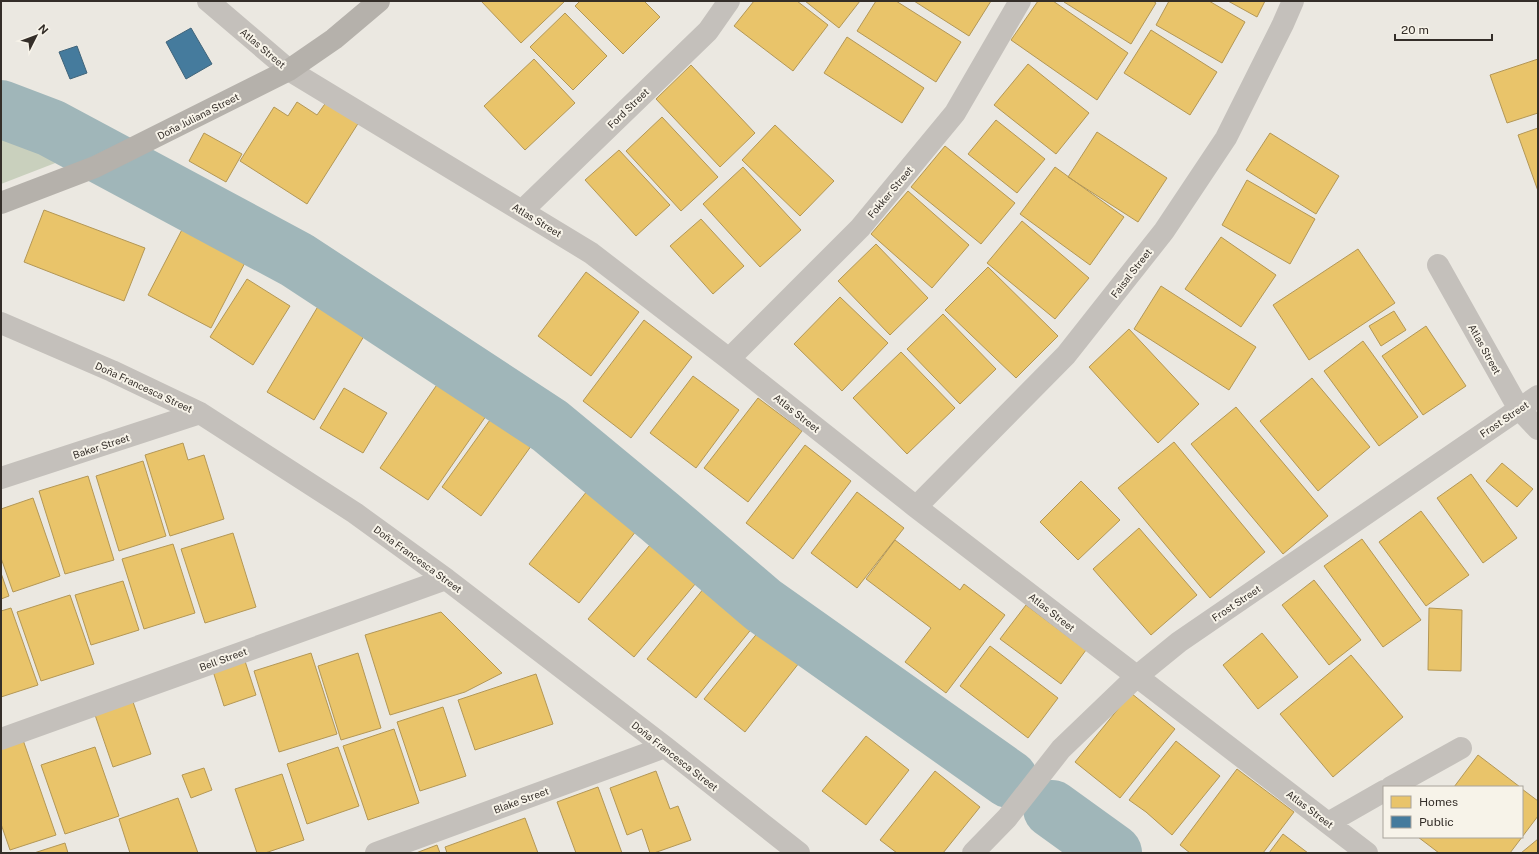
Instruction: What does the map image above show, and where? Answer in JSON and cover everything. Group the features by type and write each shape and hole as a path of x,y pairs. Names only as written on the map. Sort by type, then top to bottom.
{"street":[{"name":"Atlas Street","path":"208,1 289,70 591,252 916,507 1367,853"},
{"name":"Doña Juliana Street","path":"1,203 95,167 289,70 334,40 379,1"},
{"name":"Ford Street","path":"522,211 708,31 729,1"},
{"name":"Fokker Street","path":"729,359 860,228 955,113 1020,1"},
{"name":"Faisal Street","path":"916,507 1066,355 1164,231 1226,138 1293,1"},
{"name":"Atlas Street","path":"1438,264 1519,409 1538,429"},
{"name":"Doña Francesca Street","path":"1,323 112,371 200,413 355,514 446,579 665,747 798,853"},
{"name":"Frost Street","path":"973,853 1007,818 1062,749 1136,677 1179,642 1538,396"},
{"name":"Baker Street","path":"1,478 200,413"},
{"name":"Bell Street","path":"1,739 446,579"},
{"name":"Blake Street","path":"376,853 665,747"},
{"path":"1393,786 1461,748"},
{"path":"1328,823 1383,792"}],"green space":[{"path":"1,127 76,155 1,184"}],"building: Homes":[{"path":"481,1 565,1 521,43"},
{"path":"580,1 644,1 660,17 623,54 575,6"},
{"path":"754,1 797,1 828,25 793,71 734,26"},
{"path":"805,1 860,1 839,28"},
{"path":"876,1 896,1 961,42 936,82 857,31"},
{"path":"914,1 991,1 969,36"},
{"path":"1038,1 1053,1 1128,53 1097,100 1011,40"},
{"path":"1153,1 1156,3 1131,44 1064,2"},
{"path":"1169,1 1209,1 1245,22 1222,63 1156,25"},
{"path":"1228,1 1265,1 1257,17"},
{"path":"565,13 607,56 573,90 530,47"},
{"path":"1151,30 1217,72 1190,115 1124,73"},
{"path":"847,37 924,88 902,123 824,73"},
{"path":"534,59 575,103 525,150 484,106"},
{"path":"1538,59 1538,113 1507,123 1490,75"},
{"path":"1028,64 1089,113 1056,154 994,105"},
{"path":"691,65 755,133 720,167 656,99"},
{"path":"327,101 359,122 307,204 240,161 274,107 288,116 297,102 317,115"},
{"path":"662,117 718,177 681,211 626,151"},
{"path":"996,120 1045,159 1017,193 968,154"},
{"path":"775,125 834,181 800,216 742,160"},
{"path":"1538,128 1538,191 1518,135"},
{"path":"1097,132 1167,178 1138,222 1068,177"},
{"path":"204,133 242,154 226,182 189,161"},
{"path":"1270,133 1339,176 1316,214 1246,170"},
{"path":"945,146 1015,203 981,244 911,187"},
{"path":"619,150 670,205 636,236 585,180"},
{"path":"743,167 801,230 760,267 703,204"},
{"path":"1055,167 1124,217 1090,265 1020,214"},
{"path":"1247,180 1315,219 1290,264 1222,225"},
{"path":"908,191 969,245 932,288 871,234"},
{"path":"44,210 145,248 124,301 24,262"},
{"path":"188,218 251,251 211,328 148,295"},
{"path":"701,219 744,266 713,294 670,246"},
{"path":"1022,221 1089,278 1055,319 987,263"},
{"path":"1221,237 1276,275 1241,327 1185,289"},
{"path":"876,244 928,298 890,335 838,281"},
{"path":"1358,249 1395,303 1309,360 1273,305"},
{"path":"988,267 1058,336 1016,378 945,310"},
{"path":"586,272 639,312 591,376 538,336"},
{"path":"247,279 290,306 253,365 210,337"},
{"path":"1161,286 1256,347 1229,390 1134,329"},
{"path":"840,297 888,343 842,391 794,344"},
{"path":"323,298 370,326 314,420 267,392"},
{"path":"1394,311 1406,330 1381,346 1369,326"},
{"path":"943,314 996,369 960,404 907,349"},
{"path":"644,320 692,357 631,438 583,401"},
{"path":"1426,326 1466,386 1423,415 1382,356"},
{"path":"1129,329 1199,404 1158,443 1089,367"},
{"path":"1363,341 1418,417 1379,446 1324,371"},
{"path":"901,352 955,408 907,454 853,398"},
{"path":"447,370 495,403 428,500 380,468"},
{"path":"693,376 739,410 696,468 650,433"},
{"path":"1312,378 1370,447 1318,491 1260,421"},
{"path":"344,388 387,413 363,453 320,428"},
{"path":"758,398 802,431 748,502 704,468"},
{"path":"1236,407 1328,516 1283,554 1191,444"},
{"path":"495,413 534,442 481,516 442,487"},
{"path":"1174,442 1265,552 1210,598 1118,488"},
{"path":"183,443 188,460 204,455 224,519 170,536 145,455"},
{"path":"805,445 851,481 793,559 746,523"},
{"path":"143,461 166,536 119,551 96,476"},
{"path":"1502,463 1533,489 1517,507 1486,481"},
{"path":"1471,474 1517,538 1483,563 1437,498"},
{"path":"88,476 114,560 65,574 39,491"},
{"path":"599,476 648,516 579,603 529,564"},
{"path":"1081,481 1120,520 1078,560 1040,522"},
{"path":"857,492 904,528 857,588 811,553"},
{"path":"33,498 60,576 13,592 1,558 1,509"},
{"path":"1421,511 1469,575 1426,606 1379,542"},
{"path":"1139,528 1197,595 1151,635 1093,569"},
{"path":"233,533 256,607 205,623 181,549"},
{"path":"660,533 706,571 634,657 588,619"},
{"path":"1362,539 1421,620 1383,647 1324,566"},
{"path":"895,540 960,590 964,584 1005,615 946,693 905,662 931,628 866,579"},
{"path":"173,544 195,613 144,629 122,559"},
{"path":"1,573 9,596 1,599"},
{"path":"1314,580 1361,640 1329,665 1282,605"},
{"path":"123,581 139,630 91,645 75,595"},
{"path":"708,583 757,622 696,698 647,659"},
{"path":"70,595 94,664 41,681 17,612"},
{"path":"1026,605 1086,650 1061,684 1000,639"},
{"path":"11,608 38,685 1,697 1,611"},
{"path":"1429,608 1462,610 1461,671 1428,670"},
{"path":"441,612 502,673 465,692 390,715 365,635"},
{"path":"759,631 799,663 745,732 704,699"},
{"path":"1262,633 1298,677 1258,709 1223,665"},
{"path":"990,646 1058,698 1028,738 960,686"},
{"path":"311,653 337,734 279,752 254,671"},
{"path":"358,653 381,728 341,740 318,666"},
{"path":"1351,655 1403,717 1333,777 1280,714"},
{"path":"244,658 256,695 224,706 212,668"},
{"path":"536,674 553,724 475,750 458,700"},
{"path":"1131,693 1175,729 1120,798 1075,762"},
{"path":"132,699 151,754 113,767 94,712"},
{"path":"443,707 466,776 420,791 397,722"},
{"path":"394,729 419,803 368,820 343,746"},
{"path":"866,736 909,770 866,825 822,791"},
{"path":"22,737 56,835 10,850 1,824 1,744"},
{"path":"1176,741 1220,776 1172,835 1146,812 1129,800"},
{"path":"95,747 119,816 65,834 41,765"},
{"path":"338,747 359,806 307,824 287,764"},
{"path":"1478,755 1519,786 1455,786"},
{"path":"204,768 212,790 191,798 182,775"},
{"path":"1237,769 1294,812 1263,853 1190,853 1180,845"},
{"path":"656,771 670,809 678,806 691,840 654,853 650,853 642,829 627,835 610,788"},
{"path":"935,771 980,807 943,853 897,853 880,840"},
{"path":"282,774 304,840 265,853 257,853 235,789"},
{"path":"598,787 622,853 576,853 557,802"},
{"path":"1523,790 1538,801 1538,816 1523,836"},
{"path":"178,798 198,853 130,853 119,819"},
{"path":"525,818 538,853 447,853 445,847"},
{"path":"1283,834 1308,853 1269,853"},
{"path":"1419,838 1521,838 1510,853 1439,853"},
{"path":"1538,839 1538,853 1521,853"},
{"path":"65,843 68,853 34,853"},
{"path":"437,845 440,853 416,853"}],"building: Public":[{"path":"191,28 212,64 186,79 166,42"},
{"path":"77,46 87,73 70,79 59,52"}],"waterway":[{"path":"1,109 51,128 297,260 550,426 763,605 1009,779"},
{"path":"1052,809 1113,853"}]}
